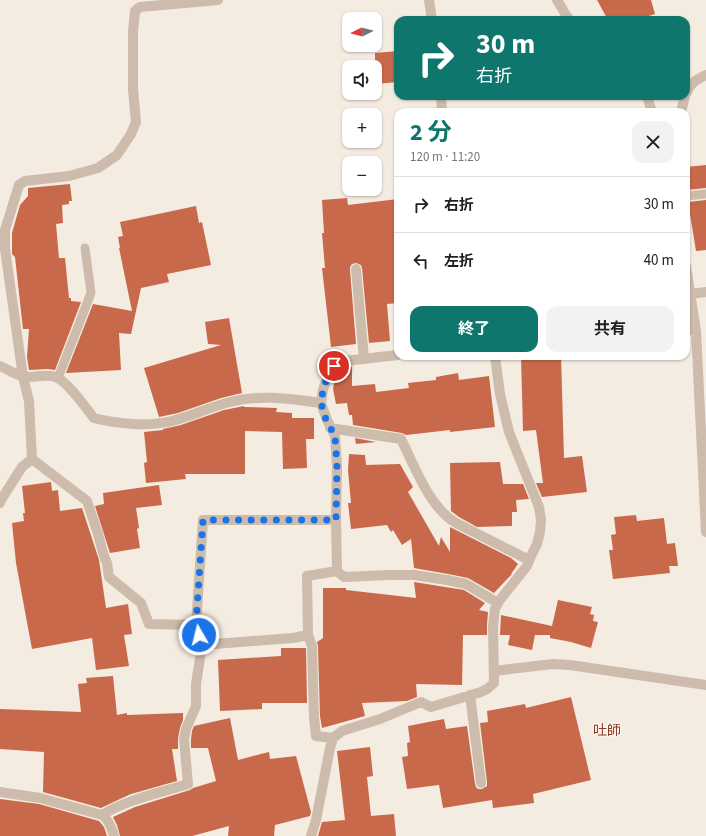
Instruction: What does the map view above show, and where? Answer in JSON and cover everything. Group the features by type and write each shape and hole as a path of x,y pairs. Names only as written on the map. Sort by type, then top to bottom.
{"street":[{"path":"196,624 149,624 141,603 108,577 107,563 87,501 32,459 29,401 23,377 5,249 5,230 20,185 25,180 69,176 98,168 117,155 131,134 136,122 133,89 133,32 135,11 140,7 218,0"},
{"path":"429,0 431,16"},
{"path":"558,0 567,16"},
{"path":"690,86 693,82 706,75"},
{"path":"356,269 364,359"},
{"path":"706,292 690,294 691,330 702,375 706,532"},
{"path":"394,355 344,361 334,366 328,374 323,390 321,403 326,420 335,436 337,467 337,571 344,577 388,575 447,580 466,584 498,602"},
{"path":"311,836 316,820 333,738 342,731 363,725 421,702 431,707 481,692 494,683 495,609 498,602 527,566 540,532 541,520 539,506 509,432 500,394 496,360"},
{"path":"0,366 23,377 42,375 58,378 77,396 94,418 115,422 161,424 172,422 230,402 256,398 275,398 321,403"},
{"path":"330,428 401,439 426,488 443,514 456,524 529,560"},
{"path":"0,503 22,467 32,459"},
{"path":"102,815 133,800 188,784 184,739 186,729 196,706 196,684 202,645 196,624 203,520 336,520"},
{"path":"333,738 316,736 312,646 308,635 307,576 337,571"},
{"path":"202,645 293,638 308,635"},
{"path":"494,671 553,664 570,665 706,685"},
{"path":"470,695 481,782"},
{"path":"0,792 40,798 102,815 107,819 114,836"}],"lane":[{"path":"690,196 706,194"},
{"path":"58,378 90,293 85,248"}],"building":[{"path":"597,0 651,0 655,14 649,16 606,16"},
{"path":"394,51 394,82 382,83 382,60 375,60 375,53"},
{"path":"706,165 706,188 690,190 690,167"},
{"path":"70,184 72,201 69,201 69,204 62,205 63,223 56,224 59,258 65,258 69,298 71,298 71,301 81,302 55,370 29,370 27,357 29,329 23,329 15,257 12,254 12,233 20,205 28,196 28,188"},
{"path":"347,198 348,205 394,199 394,303 387,304 390,341 369,343 362,268 361,265 356,263 352,264 350,270 356,344 331,347 322,268 325,268 322,233 324,233 322,200"},
{"path":"706,200 706,250 696,251 690,214 690,202"},
{"path":"196,206 199,223 202,222 211,265 167,274 169,282 141,288 131,334 119,333 121,370 66,373 93,304 132,311 119,248 118,237 123,236 120,222"},
{"path":"229,318 242,393 221,398 178,413 159,417 144,368 221,345 208,344 205,322"},
{"path":"521,360 561,360 564,458 582,456 587,492 542,497 536,483 543,483 536,430 523,431"},
{"path":"348,367 352,367 352,386 375,384 376,392 409,388 408,383 436,380 436,377 458,373 459,380 489,376 495,427 406,435 402,433 353,425 352,415 349,415 347,403 336,404 333,389 336,380"},
{"path":"244,406 277,408 276,412 292,413 292,418 314,418 314,439 306,439 307,468 283,469 282,432 245,431 245,474 185,474 186,479 146,483 144,463 147,462 144,432 163,430 224,410"},
{"path":"355,438 376,442 356,444"},
{"path":"349,454 365,455 366,465 400,464 413,487 408,492 439,546 441,537 450,552 450,527 511,558 518,564 512,574 494,593 468,578 414,568 411,539 402,545 393,530 391,532 387,525 351,529 348,503 351,503 348,470"},
{"path":"500,462 503,484 523,484 529,499 516,500 517,512 512,512 512,526 477,527 451,511 450,463"},
{"path":"51,482 52,491 58,490 60,511 82,508 99,560 106,608 128,604 132,634 124,635 129,666 96,670 92,638 32,649 16,563 12,523 24,521 23,513 25,513 22,486"},
{"path":"159,485 162,505 136,508 140,548 110,553 95,506 104,504 103,493"},
{"path":"636,515 637,521 664,518 667,544 675,543 678,566 669,566 670,573 613,579 609,550 613,550 611,535 616,534 614,517"},
{"path":"414,582 464,590 485,603 479,610 488,612 487,635 463,635 462,685 416,684 417,697 407,701 362,703 365,716 322,728 320,716 317,642 323,638 323,588 346,588 346,590 416,598"},
{"path":"558,600 592,607 590,614 594,615 593,621 598,622 591,648 550,638 550,635 535,635 532,650 508,645 510,635 500,635 501,615 552,626"},
{"path":"281,648 306,648 307,703 262,703 262,709 220,711 218,660 281,656"},
{"path":"113,676 117,715 127,713 127,715 183,713 183,720 178,738 178,749 172,749 177,781 131,794 101,808 43,792 44,752 0,749 0,709 81,712 78,684 87,683 86,678"},
{"path":"571,697 591,780 533,794 534,803 493,808 492,800 443,808 439,785 407,789 402,757 408,756 407,743 410,742 408,726 444,719 446,729 467,726 475,784 478,789 482,789 487,786 487,782 480,723 488,722 487,711 525,704 526,708"},
{"path":"230,718 238,760 269,752 270,759 296,756 311,812 310,816 275,825 274,836 228,836 229,826 192,836 120,836 113,817 135,807 216,781 208,748 191,748 192,731 194,726"},
{"path":"370,747 373,776 367,777 371,816 394,814 396,836 318,836 322,822 345,820 337,751"},
{"path":"0,799 39,804 99,821 104,827 107,836 0,836"}],"district":[{"name":"吐師","path":"607,731"}],"route":[{"path":"199,635 196,624 203,520 336,520 337,467 335,436 326,420 321,403 328,374 334,366"}]}
